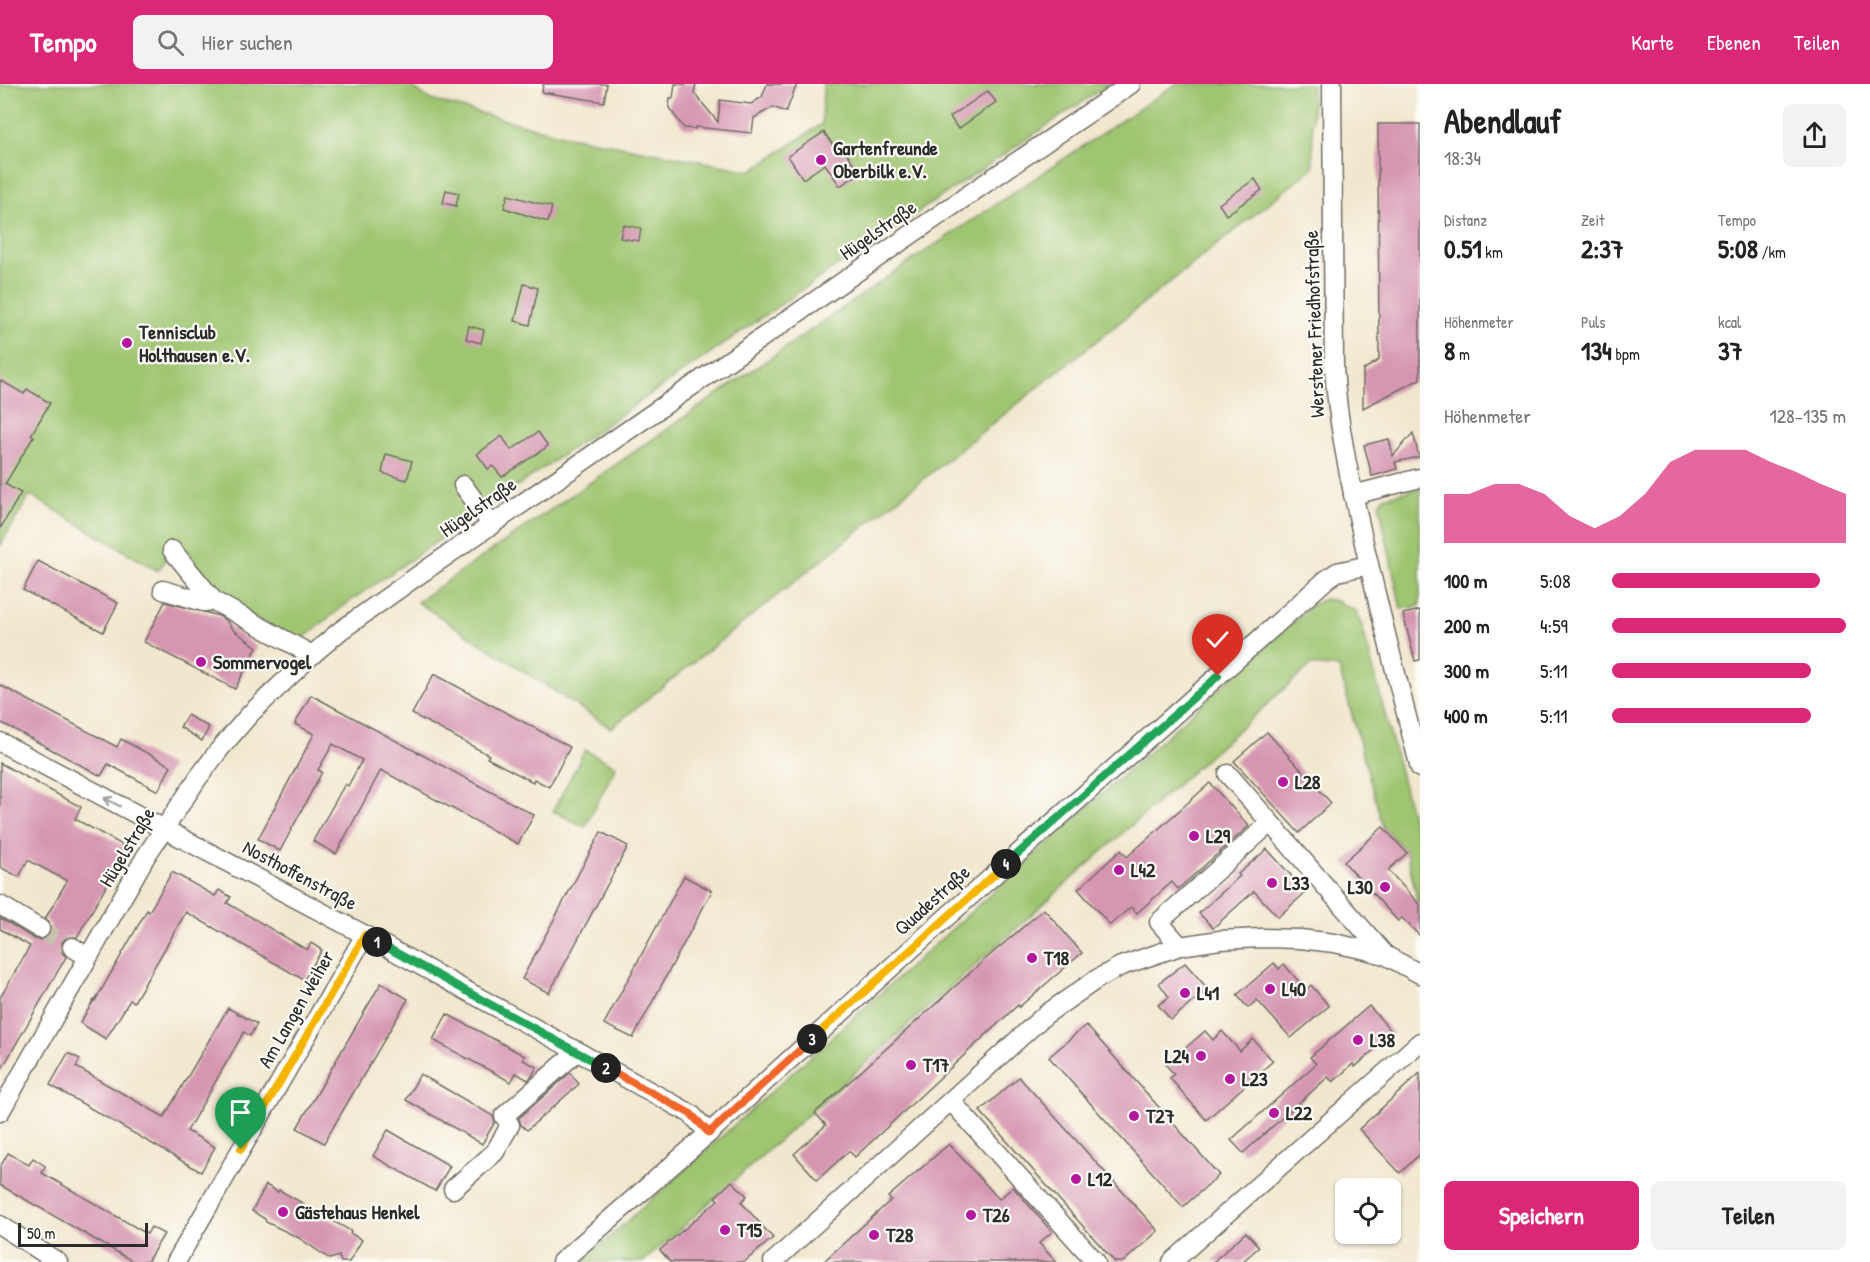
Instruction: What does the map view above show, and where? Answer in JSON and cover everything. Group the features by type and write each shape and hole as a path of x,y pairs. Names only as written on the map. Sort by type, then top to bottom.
{"street":[{"name":"Hügelstraße","path":"0,1112 164,828 198,778 250,714 312,655 353,622 492,525 977,188 1131,84"},
{"name":"Werstener Friedhofstraße","path":"1332,84 1334,368 1341,434 1369,565 1420,768"},
{"path":"1353,495 1420,478"},
{"path":"463,485 492,525"},
{"path":"172,550 214,601 312,655"},
{"name":"Quadestraße","path":"561,1262 709,1133 940,923 1327,579 1337,572 1369,565"},
{"path":"163,590 204,602 214,601"},
{"name":"Nosthoffenstraße","path":"0,742 365,935 691,1114 709,1133"},
{"path":"1228,774 1385,955"},
{"path":"1180,946 1159,922 1270,823"},
{"path":"0,905 40,929"},
{"name":"Am Langen Weiher","path":"176,1262 365,935"},
{"path":"773,1262 1045,1015 1088,985 1121,966 1180,946 1251,939 1300,939 1334,943 1385,955 1420,974"},
{"path":"72,947 88,957"},
{"path":"1172,1262 1420,1042"},
{"path":"453,1190 495,1152 510,1125 504,1116 578,1052"},
{"path":"951,1101 1096,1262"},
{"path":"0,1225 58,1262"}],"green space":[{"path":"0,84 408,84 431,100 563,135 751,171 822,124 823,84 1109,84 806,287 349,602 298,642 214,595 172,550 158,571 30,495 0,546"},
{"path":"1176,84 1312,84 1313,168 611,728 417,602 899,269"},
{"path":"1420,488 1420,606 1401,609 1379,504 1384,497"},
{"path":"1324,599 1337,601 1356,611 1362,626 1420,848 1420,914 1407,853 1383,827 1339,668 1311,665 643,1262 582,1262 1312,605"},
{"path":"585,750 616,766 585,827 553,811"}],"building":[{"path":"543,84 607,84 604,102 542,92"},
{"path":"675,84 696,84 694,93 718,122 720,100 751,104 762,97 767,84 797,84 786,112 773,107 754,118 752,133 695,127 695,129 684,128 669,108"},
{"path":"988,91 996,102 958,129 950,117"},
{"path":"1378,124 1420,124 1420,379 1363,408 1363,370 1379,360"},
{"name":"Gartenfreunde Oberbilk e.V.","path":"824,132 839,154 845,151 860,173 840,186 825,164 803,179 788,156"},
{"path":"1255,179 1262,190 1226,215 1219,204"},
{"path":"446,190 459,193 456,206 443,203"},
{"path":"508,195 552,207 548,222 504,208"},
{"path":"623,225 641,228 639,241 620,238"},
{"path":"524,284 538,288 530,325 515,321"},
{"path":"469,326 484,330 481,343 466,339"},
{"path":"0,380 24,394 27,389 50,403 31,435 34,436 5,484 21,493 0,529"},
{"path":"538,432 548,446 502,477 493,466 488,469 477,454 502,436 511,450"},
{"path":"1413,433 1419,457 1395,462 1397,469 1372,476 1364,445 1389,439 1393,456"},
{"path":"386,454 412,461 407,480 382,473"},
{"path":"38,561 118,603 103,632 23,590"},
{"path":"165,602 219,616 227,621 232,629 257,647 235,689 144,642"},
{"path":"1420,610 1420,660 1415,661 1403,614"},
{"path":"434,674 570,747 549,787 534,779 533,782 487,758 489,755 412,714"},
{"path":"0,685 117,747 121,739 171,766 158,791 108,764 101,776 0,722"},
{"path":"311,695 534,815 518,844 381,770 336,854 313,841 345,784 348,786 362,760 333,744 318,770 322,772 280,851 258,839 314,734 295,724"},
{"path":"187,715 209,727 202,741 180,727"},
{"name":"L28","path":"1267,732 1331,803 1299,833 1234,761"},
{"path":"0,763 81,807 75,819 128,848 77,937 67,937 62,942 62,952 66,957 0,1072 0,998 30,946 0,929 0,918 35,939 46,938 51,929 45,919 67,881 28,860 19,877 0,867"},
{"path":"1210,783 1249,826 1178,889 1172,882 1137,913 1131,907 1110,925 1078,889 1121,850 1127,857"},
{"name":"L30","path":"1383,827 1407,853 1388,870 1420,905 1420,936 1402,918 1398,921 1344,862"},
{"path":"601,832 628,846 549,993 522,979"},
{"name":"L33","path":"1267,849 1306,892 1278,917 1254,891 1213,928 1199,913"},
{"path":"172,872 215,896 219,890 231,897 227,903 307,950 311,943 322,950 304,980 186,912 134,1002 130,1000 106,1039 80,1023"},
{"path":"684,876 712,891 633,1038 604,1024"},
{"name":"T17","path":"1044,909 1082,953 1019,1007 1018,1005 855,1157 849,1151 817,1180 794,1154 826,1125 815,1113"},
{"name":"L41","path":"1185,963 1208,989 1171,1020 1158,1005 1169,997 1159,983"},
{"path":"1274,963 1279,969 1284,964 1306,990 1311,985 1329,1006 1291,1038 1257,1000 1248,1008 1237,995"},
{"path":"381,983 408,999 324,1143 297,1128"},
{"path":"1369,1006 1393,1033 1355,1067 1353,1064 1333,1082 1328,1077 1243,1153 1231,1140 1316,1064 1310,1057"},
{"path":"228,1008 257,1024 250,1036 244,1032 187,1131 215,1147 201,1172 50,1085 68,1053 80,1059 76,1067 164,1117"},
{"path":"447,1014 525,1056 523,1060 537,1067 532,1076 528,1080 516,1073 511,1082 433,1040"},
{"name":"T27","path":"1086,1025 1219,1175 1183,1207 1049,1057"},
{"path":"1205,1031 1213,1040 1222,1031 1240,1051 1253,1039 1273,1061 1206,1120 1170,1078 1174,1074 1166,1065"},
{"path":"570,1073 579,1084 527,1130 521,1125 519,1118"},
{"path":"1420,1073 1420,1154 1400,1173 1359,1129"},
{"path":"420,1074 493,1116 495,1122 482,1144 406,1100"},
{"name":"L12","path":"1019,1077 1158,1231 1123,1262 1115,1262 980,1111"},
{"path":"388,1130 450,1166 435,1191 373,1156"},
{"name":"T26","path":"949,1144 999,1199 1013,1187 1052,1232 1039,1243 1056,1262 823,1262 891,1200 888,1197"},
{"path":"8,1153 29,1165 33,1158 45,1166 42,1173 147,1234 151,1227 164,1234 147,1262 134,1262 0,1185 0,1167"},
{"name":"T15","path":"732,1181 747,1196 741,1202 773,1238 744,1262 670,1262 660,1250 718,1200 715,1197"},
{"path":"266,1185 304,1204 303,1206 351,1231 350,1233 362,1240 349,1262 341,1262 339,1256 330,1259 299,1238 266,1222 252,1211"},
{"path":"1246,1232 1259,1247 1242,1262 1213,1262"}],"tunnel":[{"path":"40,929 72,947"}],"place":[{"name":"Gartenfreunde Oberbilk e.V.","path":"821,160"},
{"name":"Tennisclub Holthausen e.V.","path":"127,343"},
{"name":"Sommervogel","path":"201,662"},
{"name":"L28","path":"1283,782"},
{"name":"L29","path":"1194,836"},
{"name":"L42","path":"1119,870"},
{"name":"L33","path":"1272,883"},
{"name":"L30","path":"1385,887"},
{"name":"T18","path":"1032,958"},
{"name":"L40","path":"1270,989"},
{"name":"L41","path":"1185,993"},
{"name":"L38","path":"1358,1040"},
{"name":"L24","path":"1201,1056"},
{"name":"T17","path":"911,1065"},
{"name":"L23","path":"1230,1079"},
{"name":"L22","path":"1274,1113"},
{"name":"T27","path":"1134,1116"},
{"name":"L12","path":"1076,1179"},
{"name":"Gästehaus Henkel","path":"283,1212"},
{"name":"T26","path":"971,1215"},
{"name":"T15","path":"725,1230"},
{"name":"T28","path":"874,1235"}],"route":[{"path":"241,1149 365,935 691,1114 709,1133 940,923 1218,676"}]}
